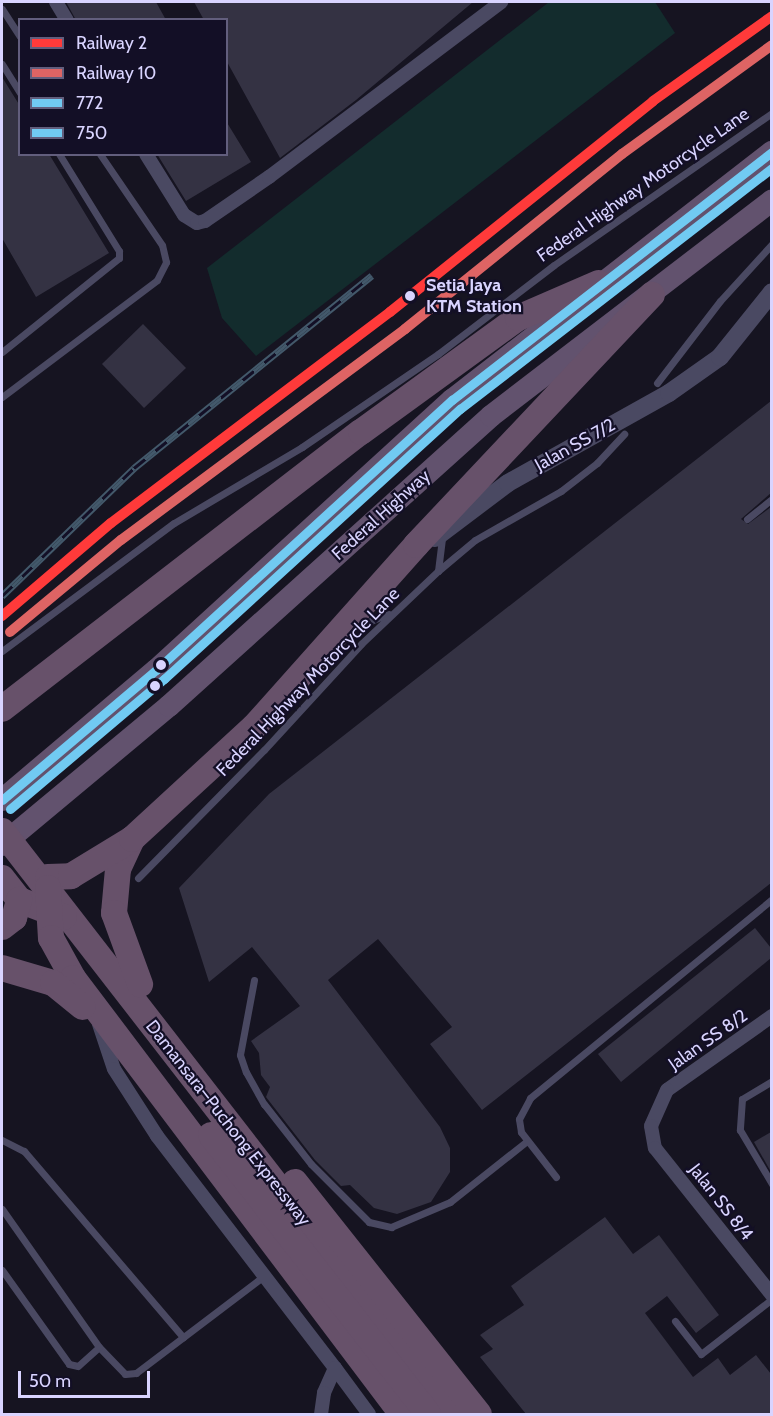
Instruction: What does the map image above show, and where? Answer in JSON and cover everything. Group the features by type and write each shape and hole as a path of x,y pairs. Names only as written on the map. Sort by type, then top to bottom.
{"highway":[{"name":"Federal Highway","path":"2,800 156,670 452,400 599,283 771,152"},
{"name":"Federal Highway","path":"2,845 170,706 491,416 652,295 771,200"},
{"path":"6,702 361,432 518,318 599,283"},
{"path":"402,1414 57,953 49,913 60,876 132,839 254,727 372,595 652,295"},
{"path":"2,816 60,876"},
{"name":"Damansara–Puchong Expressway","path":"2,831 454,1414"},
{"path":"132,839 118,869 114,913 140,984"},
{"name":"Damansara–Puchong Expressway","path":"2,865 428,1414"},
{"path":"2,878 19,900 91,930 140,984 479,1414"},
{"path":"2,927 14,918 19,900"},
{"path":"2,968 54,983 132,1056"}],"street":[{"path":"56,2 66,18"},
{"path":"148,156 184,215 197,223 205,221 269,177 501,2"},
{"name":"Jalan SS 7/2","path":"372,595 442,532 508,483 669,393 720,357 771,292"},
{"name":"Jalan SS 8/2","path":"651,1126 667,1090 771,1016"},
{"path":"98,1023 114,1069 126,1091 369,1414"},
{"name":"Jalan SS 8/4","path":"651,1126 656,1148 771,1297"},
{"path":"321,1414 324,1393 335,1368"}],"lane":[{"path":"2,9 18,34"},
{"path":"2,64 18,90"},
{"name":"Federal Highway Motorcycle Lane","path":"2,651 174,523 302,447 378,396 554,265 771,113"},
{"path":"2,352 118,258 119,250 59,156"},
{"path":"2,397 157,280 166,262 162,245 101,156"},
{"path":"657,383 720,301 771,244"},
{"path":"361,432 378,396"},
{"name":"Federal Highway Motorcycle Lane","path":"138,878 394,612 438,571 475,540 561,491 597,463 624,434"},
{"path":"747,519 771,499"},
{"path":"438,571 442,532"},
{"path":"338,634 394,612"},
{"path":"556,1177 528,1141 519,1119 530,1098 771,899"},
{"path":"254,980 240,1055 246,1072 264,1104 311,1164 369,1222 391,1227 450,1202 528,1141"},
{"path":"771,1081 742,1099 740,1130 771,1184"},
{"path":"2,1140 24,1151 183,1337"},
{"path":"2,1209 99,1347 125,1374 136,1373 264,1276"},
{"path":"2,1270 69,1364 78,1366 99,1347"},
{"path":"675,1322 702,1354 771,1297"}],"green space":[{"path":"549,2 655,2 675,33 256,356 222,318 207,268"}],"building":[{"path":"66,2 156,2 165,18 75,18"},
{"path":"194,2 473,2 356,100 280,158 228,64 228,18 203,18"},
{"path":"2,77 18,103 18,156 50,156 109,253 36,297 2,238"},
{"path":"228,124 251,162 186,201 158,156 228,156"},
{"path":"143,324 186,368 144,408 102,364"},
{"path":"771,401 771,493 741,519 748,524 771,507 771,883 482,1110 430,1044 452,1027 378,939 328,980 440,1127 450,1148 450,1172 431,1202 397,1214 374,1208 350,1185 341,1186 315,1160 266,1097 270,1087 261,1075 259,1053 251,1041 300,1006 252,947 209,982 179,888 269,794"},
{"path":"755,928 771,948 771,958 621,1082 598,1054"},
{"path":"771,1132 771,1172 754,1142"},
{"path":"605,1217 633,1254 659,1235 719,1315 696,1333 667,1296 645,1313 693,1377 718,1358 730,1375 756,1355 771,1374 771,1414 526,1414 480,1357 493,1349 480,1335 524,1305 511,1286"}],"railway":[{"path":"2,596 134,468 372,275"}],"rail line":[{"name":"2","path":"2,616 111,523 390,312 653,101 772,16"},
{"name":"10","path":"10,632 121,540 405,329 622,154 772,45"}],"transit line":[{"name":"772","path":"2,800 156,670 452,400 772,152"},
{"name":"750","path":"10,809 164,679 460,409 772,168"}],"place":[{"name":"Setia Jaya KTM Station","path":"410,296"}]}
